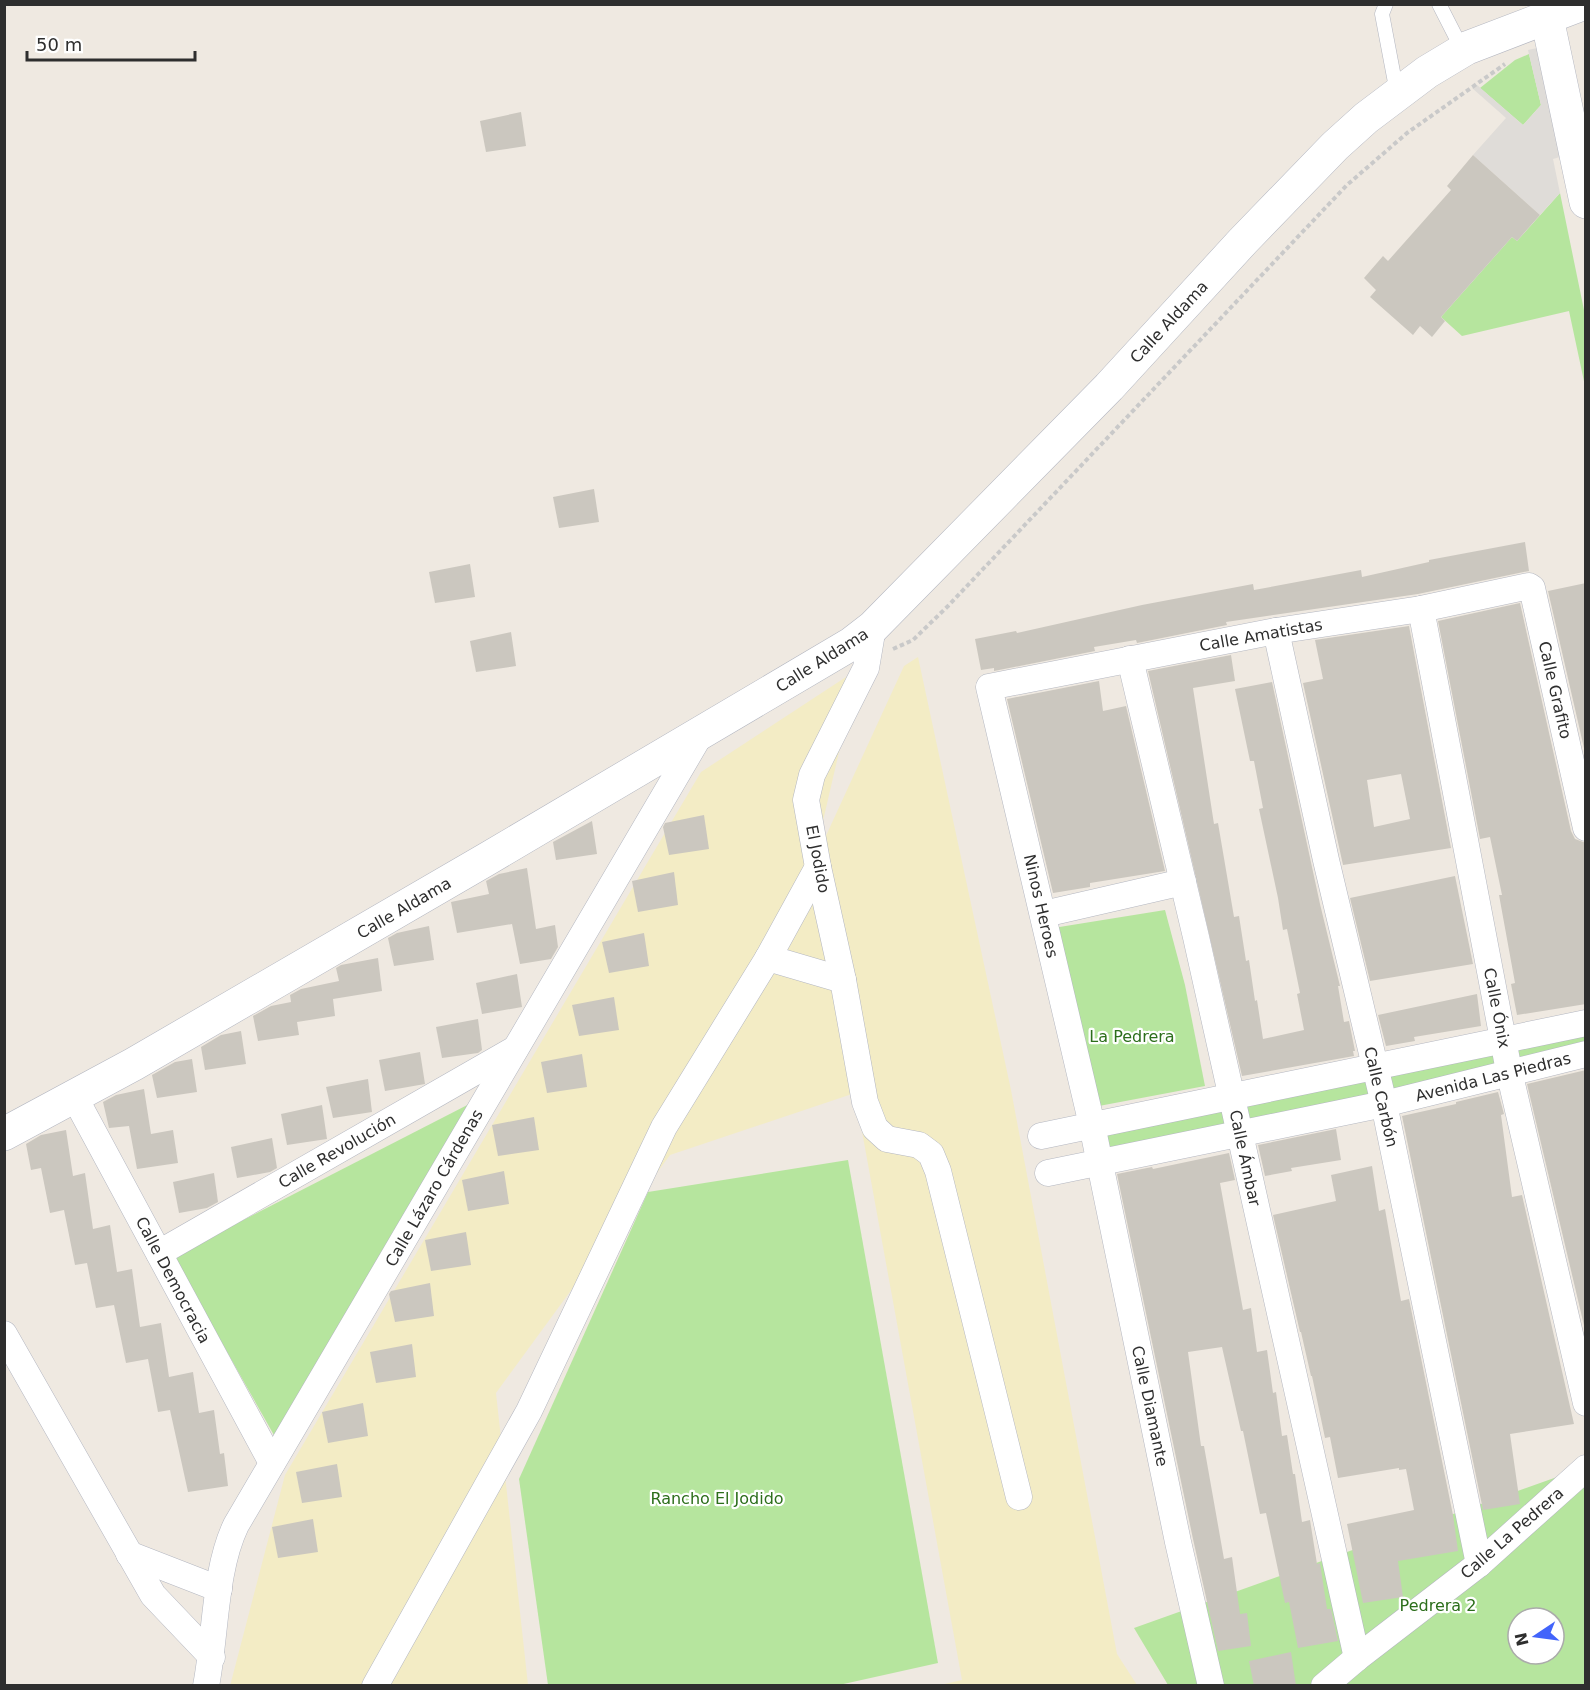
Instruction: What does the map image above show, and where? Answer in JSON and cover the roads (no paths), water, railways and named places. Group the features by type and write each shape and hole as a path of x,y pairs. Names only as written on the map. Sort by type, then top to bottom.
{"main road":[{"name":"Calle Aldama","path":"4,1134 145,1058 700,735 841,650 873,627 1109,387 1243,241 1335,146 1397,93 1426,72 1463,51 1561,9"},
{"path":"1561,9 1586,105"},
{"path":"1561,9 1586,202"}],"street":[{"name":"Calle Amatistas","path":"989,687 1276,631 1421,609 1524,586 1532,588"},
{"name":"Calle Grafito","path":"1532,588 1586,828"},
{"name":"Calle Ónix","path":"1421,609 1509,1071 1586,1403"},
{"name":"El Jodido","path":"873,627 866,668 812,775 806,800 843,980 865,1102 875,1128 887,1139 919,1145 931,1154 938,1171 1019,1497"},
{"name":"Calle Carbón","path":"1276,631 1374,1069 1384,1104 1479,1564"},
{"name":"Calle Ámbar","path":"1130,659 1232,1095 1357,1658"},
{"name":"Ninos Heroes","path":"989,687 1092,1125"},
{"name":"Calle Lázaro Cárdenas","path":"206,1686 212,1657 219,1589 231,1535 700,735"},
{"path":"375,1686 530,1411 664,1127 768,958 818,867"},
{"path":"1044,914 1183,882"},
{"path":"768,958 843,980"},
{"name":"Avenida Las Piedras","path":"1041,1136 1232,1095 1374,1069 1586,1023"},
{"name":"Calle Revolución","path":"159,1253 516,1048"},
{"name":"Avenida Las Piedras","path":"1048,1173 1384,1104 1509,1071 1586,1054"},
{"name":"Calle Democracia","path":"74,1096 272,1463"},
{"name":"Calle Diamante","path":"1092,1125 1178,1542 1211,1686"},
{"path":"4,1334 153,1595 212,1657"},
{"name":"Calle La Pedrera","path":"1324,1686 1479,1564 1586,1468"},
{"path":"129,1554 219,1589"}],"lane":[{"path":"1386,4 1382,14 1397,93"},
{"path":"1439,4 1463,51"}],"park label":[{"name":"La Pedrera","path":"1132,1036"},
{"name":"Rancho El Jodido","path":"717,1498"},
{"name":"Pedrera 2","path":"1438,1605"}]}
